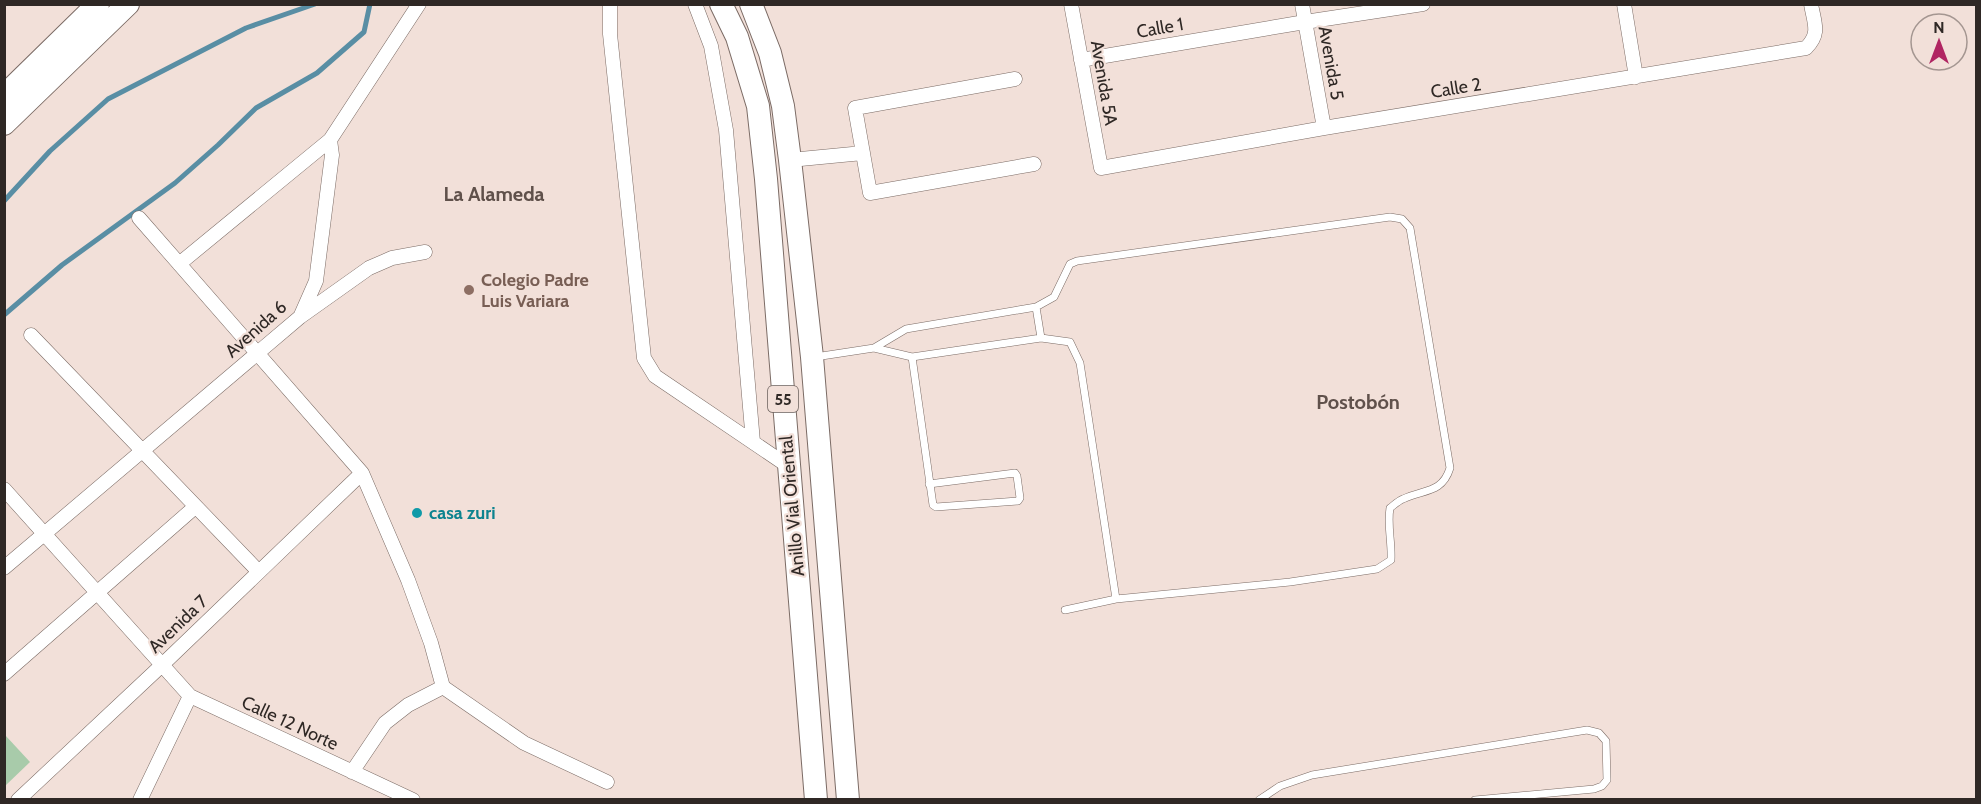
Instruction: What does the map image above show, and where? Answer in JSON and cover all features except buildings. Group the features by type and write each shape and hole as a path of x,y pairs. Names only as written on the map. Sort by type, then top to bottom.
{"main road":[{"path":"4,96 98,4"},
{"path":"4,124 128,4"},
{"name":"Anillo Vial Oriental","path":"721,4 737,37 758,106 767,191 816,800"},
{"name":"Anillo Vial Oriental","path":"751,4 770,53 781,95 790,160 812,357 848,800"}],"street":[{"path":"179,264 330,140 418,4"},
{"path":"610,4 610,34 644,358 655,376 788,465"},
{"path":"695,4 711,46 726,130 753,442"},
{"name":"Avenida 5A","path":"1071,4 1101,168"},
{"name":"Avenida 5","path":"1302,4 1324,128"},
{"name":"Calle 1","path":"1082,60 1423,4"},
{"path":"1624,4 1636,77"},
{"name":"Calle 2","path":"1101,168 1324,128 1806,48 1814,40 1816,30 1810,4"},
{"path":"1015,79 855,108 870,193 1034,164"},
{"name":"Avenida 6","path":"4,568 300,317 316,281 332,155 330,140"},
{"path":"790,160 863,153"},
{"path":"139,218 362,473 408,580 431,643 443,687 524,743 607,782"},
{"path":"300,317 369,268 392,258 425,252"},
{"path":"31,335 258,571"},
{"name":"Avenida 7","path":"18,800 362,473"},
{"name":"Calle 12 Norte","path":"4,489 190,696 413,800"},
{"path":"4,674 195,507"},
{"path":"352,772 385,723 408,705 443,687"},
{"path":"140,800 190,696"}],"lane":[{"path":"874,348 906,329 1036,307 1054,297 1070,264 1077,261 1390,217 1402,219 1410,228 1450,468 1446,480 1437,487 1401,500 1390,508 1388,520 1392,546 1391,560 1377,569 1312,579 1116,599 1065,610"},
{"path":"1036,307 1041,338"},
{"path":"812,357 874,348 912,357 1041,338 1070,342 1080,363 1116,599"},
{"path":"912,357 929,484 933,505 936,507 1018,501 1020,498 1015,473 929,484"},
{"path":"1259,800 1280,786 1312,775 1587,730 1599,733 1606,741 1607,780 1602,786 1594,789 1475,800"}],"green space":[{"path":"5,735 30,762 5,786"}],"waterway":[{"path":"4,201 50,151 108,99 246,28 315,4"},
{"path":"4,315 62,265 175,183 256,108 317,73 364,32 370,4"}],"place":[{"name":"Colegio Padre Luis Variara","path":"469,290"},
{"name":"casa zuri","path":"417,513"}],"district":[{"name":"La Alameda","path":"494,194"},
{"name":"Postobón","path":"1358,402"}]}
